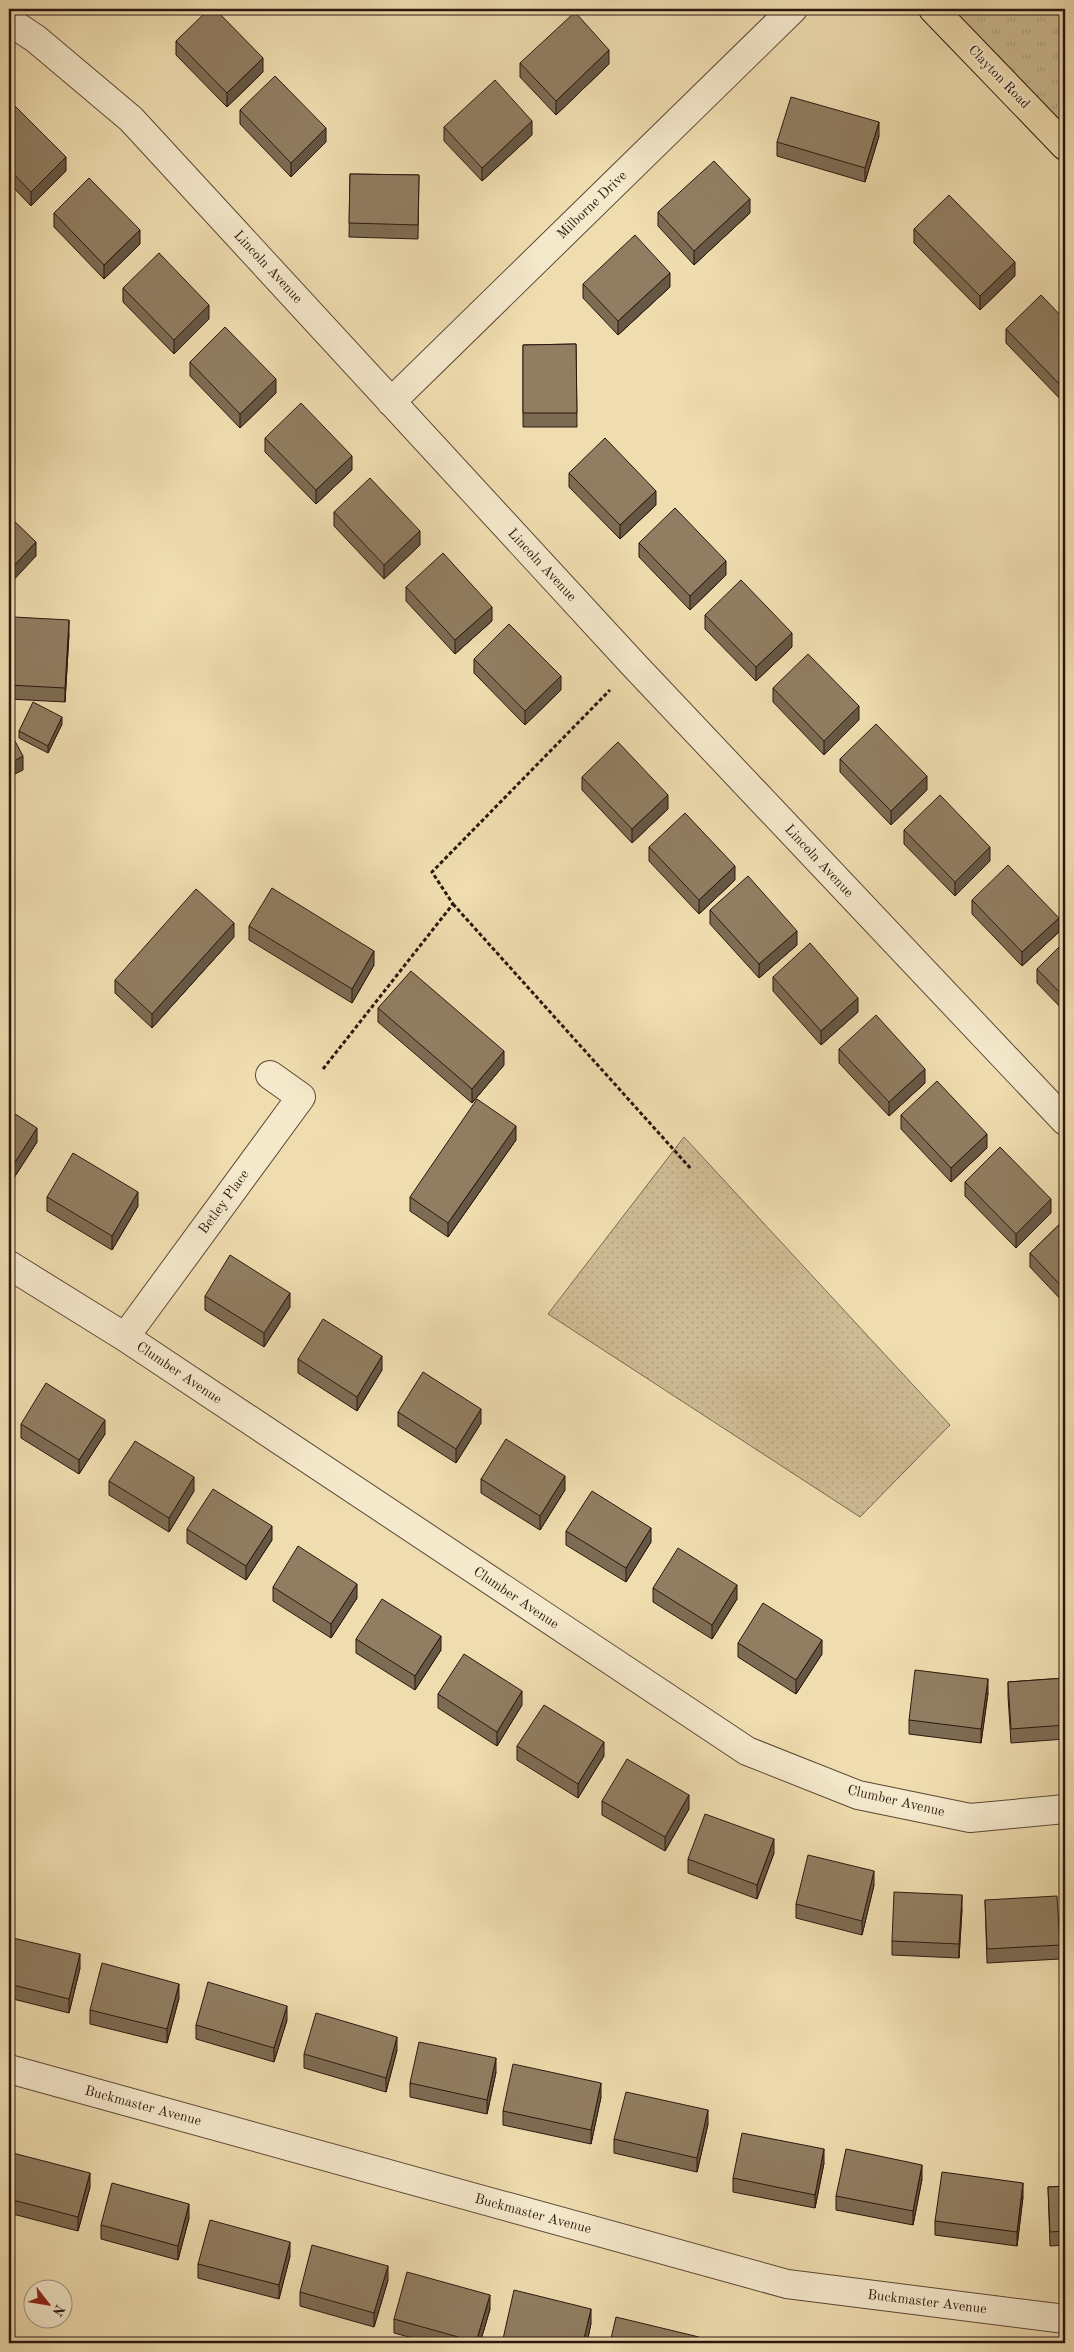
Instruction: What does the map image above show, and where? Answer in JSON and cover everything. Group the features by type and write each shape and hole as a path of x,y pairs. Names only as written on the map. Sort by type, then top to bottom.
{"main road":[{"name":"Clayton Road","path":"933,9 1065,146"}],"street":[{"name":"Milborne Drive","path":"391,402 793,9"},
{"name":"Lincoln Avenue","path":"9,21 36,39 131,119 634,665 1065,1121"},
{"path":"270,1075 301,1098"},
{"name":"Betley Place","path":"125,1337 301,1098"},
{"name":"Clumber Avenue","path":"9,1264 125,1337 747,1751 858,1795 970,1818 1065,1809"},
{"name":"Buckmaster Avenue","path":"9,2069 787,2284 1065,2319"}],"path":[{"path":"634,665 432,872 453,904 692,1170"},
{"path":"301,1098 453,904"}],"green space":[{"path":"935,9 1065,9 1065,145"},
{"path":"684,1137 950,1425 860,1517 548,1314"}],"building":[{"path":"209,9 215,9 263,58 227,93 176,41"},
{"path":"575,12 609,50 556,101 520,63"},
{"path":"275,76 326,128 291,163 240,110"},
{"path":"495,80 532,121 482,168 444,127"},
{"path":"791,97 879,122 865,168 777,142"},
{"path":"14,105 66,157 31,192 9,169 9,110"},
{"path":"714,161 750,199 694,251 658,212"},
{"path":"350,174 419,175 418,225 349,223"},
{"path":"89,178 140,230 104,265 54,213"},
{"path":"949,195 1015,262 980,296 914,229"},
{"path":"635,235 670,273 618,321 583,284"},
{"path":"159,253 209,305 174,340 123,288"},
{"path":"1041,295 1065,320 1065,390 1006,329"},
{"path":"225,327 276,379 240,414 190,362"},
{"path":"576,344 577,413 523,413 523,345"},
{"path":"301,403 352,456 316,490 265,438"},
{"path":"605,438 656,491 620,525 569,473"},
{"path":"370,478 420,531 384,565 334,512"},
{"path":"675,508 726,561 690,596 639,543"},
{"path":"9,516 36,542 9,571"},
{"path":"443,553 492,607 455,640 406,587"},
{"path":"741,580 792,633 756,667 705,615"},
{"path":"14,617 69,620 65,688 9,685"},
{"path":"509,624 561,676 525,711 474,659"},
{"path":"808,654 859,706 824,741 773,688"},
{"path":"33,702 62,717 48,746 19,731"},
{"path":"876,724 927,776 891,811 840,759"},
{"path":"9,730 23,756 9,764"},
{"path":"618,742 668,795 632,829 582,777"},
{"path":"940,795 990,847 955,882 904,830"},
{"path":"685,813 735,866 699,900 649,847"},
{"path":"1008,865 1059,918 1022,952 972,900"},
{"path":"748,876 797,931 759,964 710,910"},
{"path":"272,888 374,951 352,989 249,926"},
{"path":"196,889 234,923 152,1014 115,980"},
{"path":"1065,941 1065,998 1037,969"},
{"path":"810,943 858,998 821,1031 773,977"},
{"path":"411,971 504,1051 472,1089 378,1008"},
{"path":"876,1015 925,1069 889,1102 839,1049"},
{"path":"937,1081 987,1134 951,1168 901,1115"},
{"path":"477,1099 516,1126 448,1223 410,1197"},
{"path":"9,1110 37,1128 10,1170 9,1170"},
{"path":"1000,1147 1051,1199 1016,1234 965,1182"},
{"path":"73,1153 138,1192 112,1236 47,1197"},
{"path":"1065,1219 1065,1290 1030,1253"},
{"path":"230,1255 290,1293 264,1333 205,1296"},
{"path":"323,1319 382,1356 357,1397 298,1359"},
{"path":"423,1372 481,1409 456,1449 398,1412"},
{"path":"46,1383 105,1420 79,1460 21,1424"},
{"path":"506,1439 565,1476 540,1516 481,1479"},
{"path":"135,1441 194,1477 169,1518 109,1481"},
{"path":"213,1489 272,1526 246,1566 187,1529"},
{"path":"592,1491 651,1528 626,1568 566,1531"},
{"path":"298,1546 357,1584 331,1624 273,1587"},
{"path":"678,1548 737,1585 712,1625 653,1588"},
{"path":"382,1599 441,1636 415,1676 356,1639"},
{"path":"763,1603 822,1640 796,1680 738,1643"},
{"path":"464,1654 522,1691 497,1732 438,1694"},
{"path":"915,1670 988,1679 981,1729 909,1720"},
{"path":"1065,1678 1065,1725 1011,1729 1008,1682"},
{"path":"544,1705 604,1742 578,1784 517,1746"},
{"path":"627,1759 689,1795 665,1837 602,1801"},
{"path":"705,1814 774,1839 757,1885 688,1859"},
{"path":"808,1855 874,1871 862,1921 796,1904"},
{"path":"894,1892 962,1895 959,1944 892,1941"},
{"path":"1057,1896 1060,1945 987,1949 985,1900"},
{"path":"9,1937 80,1954 69,1999 9,1984"},
{"path":"102,1963 179,1984 167,2029 90,2010"},
{"path":"208,1982 287,2006 274,2048 196,2025"},
{"path":"316,2013 397,2037 386,2078 304,2054"},
{"path":"419,2042 496,2058 487,2100 410,2083"},
{"path":"513,2064 601,2083 591,2130 503,2111"},
{"path":"626,2092 708,2110 697,2158 614,2139"},
{"path":"742,2133 824,2149 815,2195 733,2178"},
{"path":"846,2149 922,2165 913,2211 836,2196"},
{"path":"9,2152 90,2173 78,2217 9,2199"},
{"path":"942,2172 1023,2183 1017,2232 935,2221"},
{"path":"112,2183 189,2204 178,2246 101,2225"},
{"path":"1065,2186 1065,2231 1050,2232 1048,2187"},
{"path":"210,2220 290,2242 279,2285 198,2264"},
{"path":"312,2245 388,2266 374,2313 300,2292"},
{"path":"407,2272 490,2295 476,2342 394,2319"},
{"path":"514,2290 591,2309 583,2343 520,2343 503,2339"},
{"path":"616,2317 699,2337 698,2343 610,2343"},
{"path":"723,2339 748,2343 723,2343"}]}
